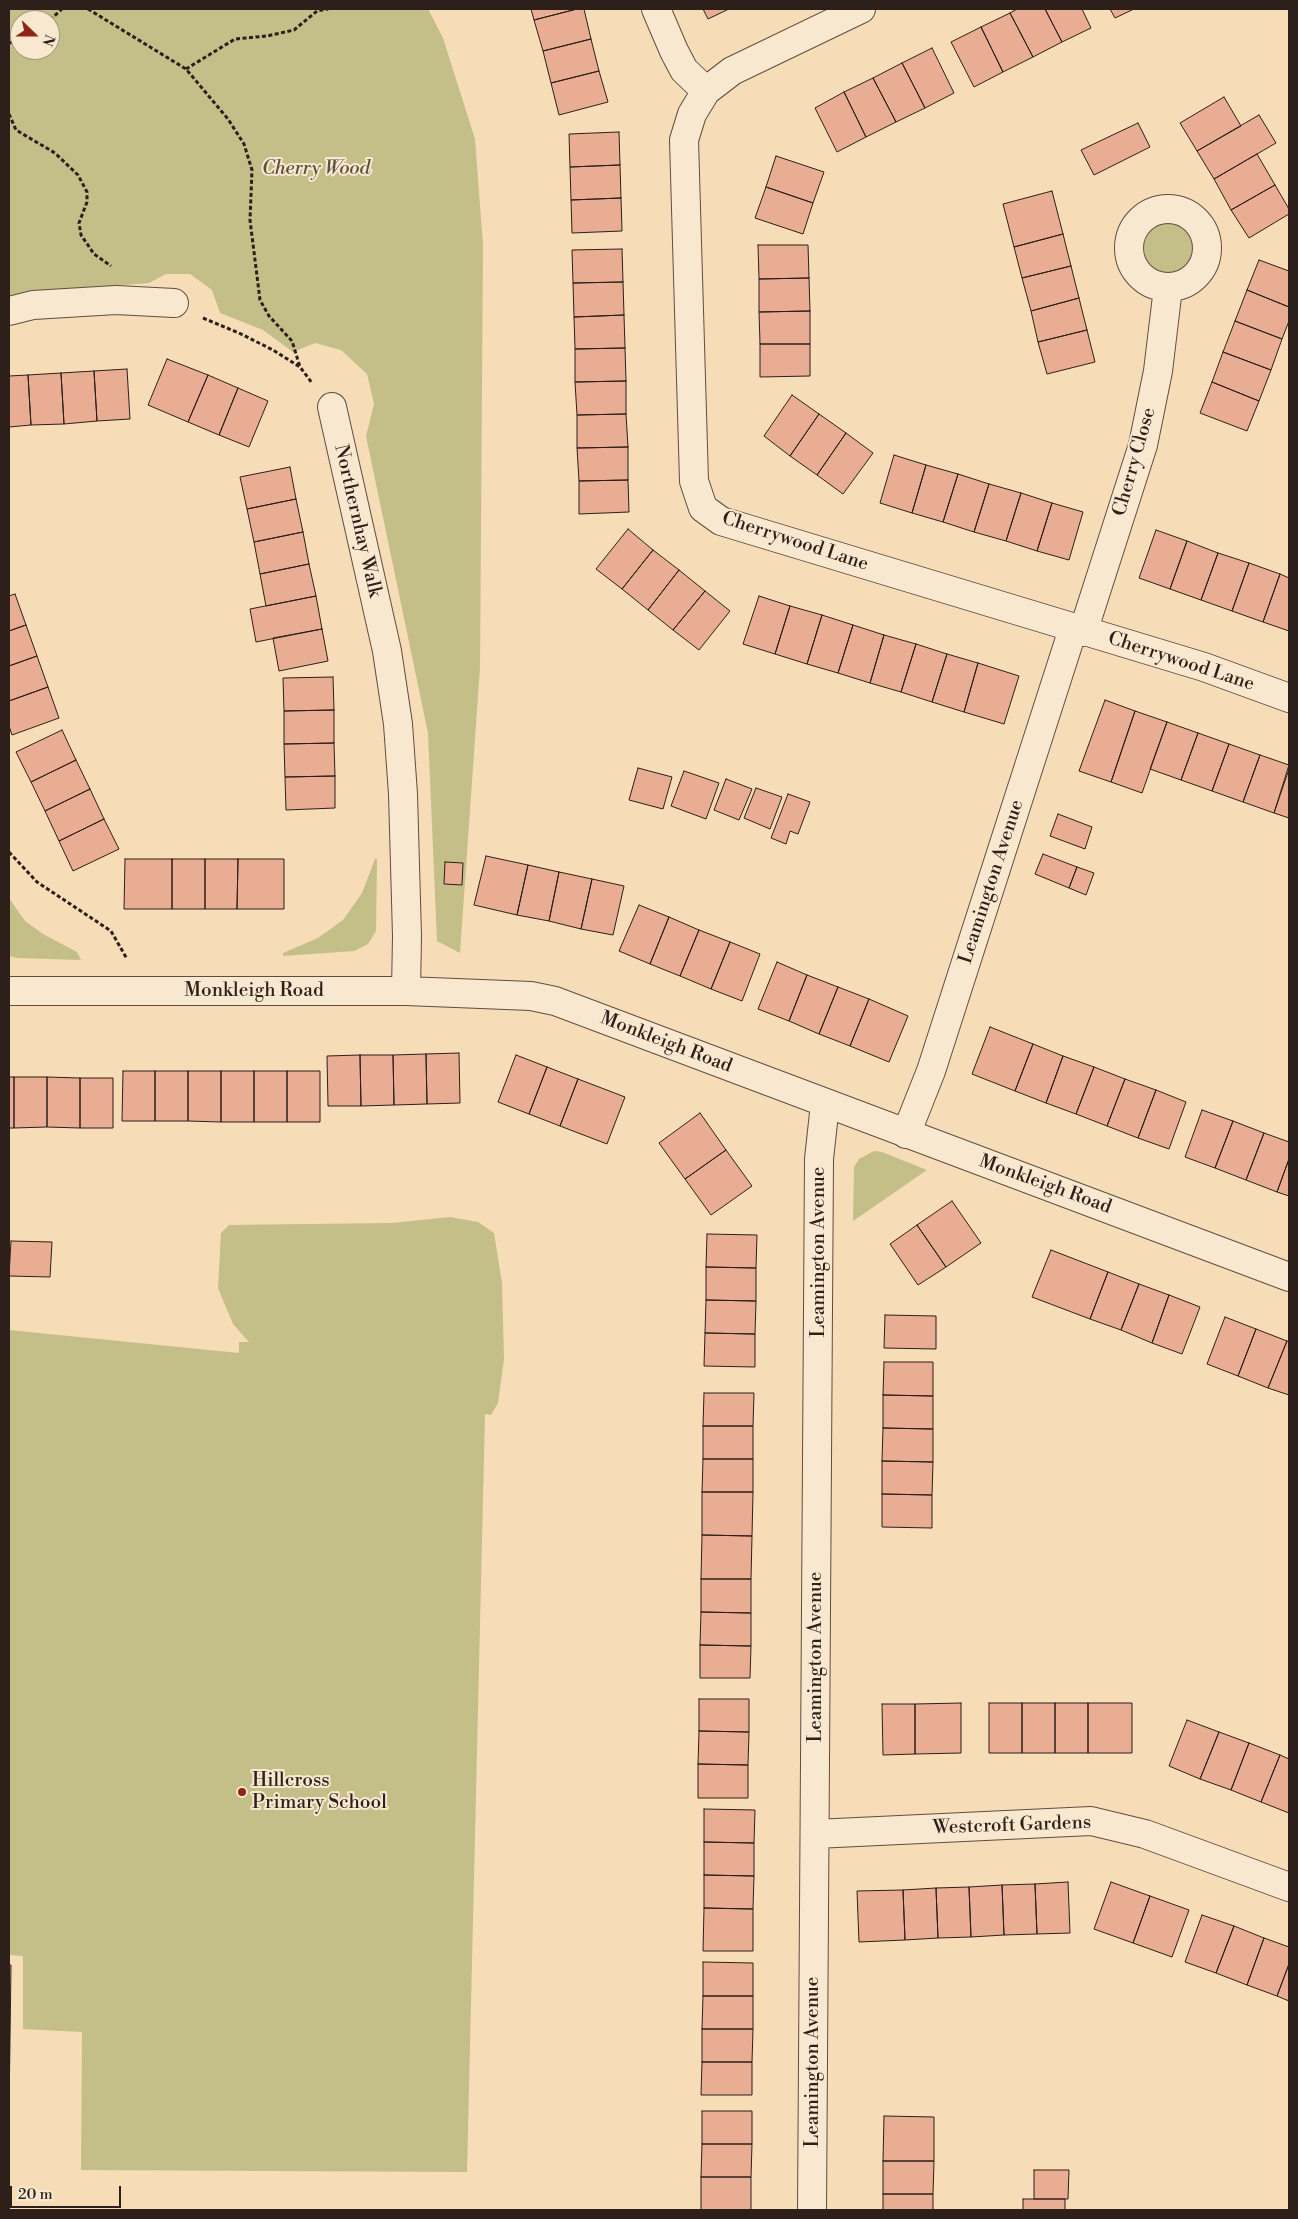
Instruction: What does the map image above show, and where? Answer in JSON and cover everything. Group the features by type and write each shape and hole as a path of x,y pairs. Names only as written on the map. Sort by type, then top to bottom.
{"street":[{"path":"656,9 684,70 706,91"},
{"name":"Cherrywood Lane","path":"861,9 732,71 706,91 692,114 684,140 694,481 703,508 721,521 1204,667 1289,698"},
{"name":"Cherry Close","path":"1078,630 1147,429 1158,371 1168,288"},
{"path":"9,311 42,304 116,300 162,302"},
{"name":"Northernhay Walk","path":"332,407 387,651 398,724 403,794 407,936 406,991"},
{"name":"Leamington Avenue","path":"906,1134 934,1062 1078,630"},
{"name":"Monkleigh Road","path":"9,991 406,991 531,996 555,1001 1289,1277"},
{"name":"Leamington Avenue","path":"812,2210 819,1159 825,1104"},
{"name":"Westcroft Gardens","path":"815,1834 1091,1820 1145,1834 1289,1887"}],"path":[{"path":"88,9 186,69 228,119 244,144 252,170 250,220 260,300 269,316 292,341 300,367"},
{"path":"186,69 235,39 267,36 294,30 318,11 328,9"},
{"path":"9,114 16,130 55,153 78,175 87,192 87,202 79,223 82,235 94,254 117,270 135,278 162,302 265,346 300,367 332,407"},
{"path":"9,852 37,882 111,931 145,991"}],"green space":[{"name":"Cherry Wood","path":"9,9 428,9 443,38 475,139 483,245 480,667 460,953 437,941 428,733 366,436 374,404 367,374 341,350 315,343 293,352 263,330 220,313 212,290 190,274 166,274 149,283 36,292 9,300"},
{"path":"1169,223 1179,225 1187,230 1192,238 1194,248 1192,258 1187,266 1179,271 1169,273 1159,271 1151,266 1146,258 1144,248 1146,238 1151,230 1159,225"},
{"path":"375,859 377,859 376,931 368,944 354,951 283,956 283,953 318,938 343,920 362,893"},
{"path":"9,898 25,921 43,934 77,952 81,960 17,958 9,956"},
{"path":"874,1151 882,1152 927,1170 853,1221 854,1167 859,1159"},
{"name":"Hillcross Primary School","path":"450,1217 478,1222 494,1233 502,1283 504,1359 498,1403 491,1415 485,1414 467,2172 81,2170 82,2032 23,2029 23,1956 9,1955 9,1330 239,1353 239,1342 249,1342 233,1324 218,1288 221,1233 229,1225 392,1223"}],"building":[{"path":"531,9 577,9 534,20"},
{"path":"577,9 584,9 591,39 543,51 534,20"},
{"path":"703,9 729,9 708,19"},
{"path":"1017,9 1045,9 1062,42 1033,57 1010,13"},
{"path":"1045,9 1082,9 1091,28 1062,42"},
{"path":"1110,9 1134,9 1115,18"},
{"path":"1010,13 1033,57 1003,72 981,27"},
{"path":"981,27 1003,72 974,87 951,42"},
{"path":"591,39 599,71 551,83 543,51"},
{"path":"932,48 954,93 925,108 902,63"},
{"path":"902,63 925,108 896,122 873,78"},
{"path":"599,71 608,102 559,115 551,83"},
{"path":"873,78 896,122 866,137 844,92"},
{"path":"844,92 866,137 837,152 815,108"},
{"path":"1224,97 1241,126 1197,151 1180,123"},
{"path":"1259,115 1276,143 1214,179 1197,151"},
{"path":"1138,123 1150,147 1094,175 1081,150"},
{"path":"619,132 620,165 570,167 569,134"},
{"path":"1257,154 1275,185 1231,210 1214,179"},
{"path":"776,156 824,172 813,203 766,187"},
{"path":"620,165 621,198 571,200 570,167"},
{"path":"1275,185 1289,209 1289,214 1249,238 1231,210"},
{"path":"766,187 813,203 803,234 755,218"},
{"path":"1052,191 1063,234 1014,247 1003,204"},
{"path":"621,198 622,231 572,233 571,200"},
{"path":"1063,234 1071,266 1022,278 1014,247"},
{"path":"758,245 808,245 809,278 759,279"},
{"path":"622,249 623,282 573,283 572,250"},
{"path":"1259,260 1289,271 1289,307 1247,290"},
{"path":"1071,266 1079,298 1031,311 1022,278"},
{"path":"809,278 810,311 759,312 759,279"},
{"path":"623,282 624,315 574,317 573,283"},
{"path":"1247,290 1289,307 1289,321 1282,339 1235,321"},
{"path":"1079,298 1087,330 1038,342 1031,311"},
{"path":"810,311 810,344 760,344 759,312"},
{"path":"624,315 625,348 575,349 574,317"},
{"path":"1235,321 1282,339 1271,370 1223,352"},
{"path":"1087,330 1095,362 1047,374 1038,342"},
{"path":"760,344 810,344 810,376 760,377"},
{"path":"625,348 626,381 575,382 575,349"},
{"path":"1223,352 1271,370 1259,401 1212,382"},
{"path":"167,359 208,375 188,422 148,405"},
{"path":"127,369 130,419 97,421 94,371"},
{"path":"94,371 97,421 64,424 61,373"},
{"path":"61,373 64,424 31,425 28,375"},
{"path":"28,375 31,425 9,427 9,376"},
{"path":"208,375 238,388 219,435 188,422"},
{"path":"626,381 626,414 577,415 575,382"},
{"path":"1212,382 1259,401 1247,431 1200,413"},
{"path":"238,388 268,401 249,447 219,435"},
{"path":"792,395 819,414 790,456 764,436"},
{"path":"626,414 628,447 577,448 577,415"},
{"path":"819,414 846,433 817,475 790,456"},
{"path":"846,433 873,453 843,494 817,475"},
{"path":"628,447 628,480 579,481 577,448"},
{"path":"894,455 926,465 912,513 880,503"},
{"path":"926,465 958,474 943,522 912,513"},
{"path":"290,467 296,499 247,509 240,477"},
{"path":"958,474 989,484 974,532 943,522"},
{"path":"628,480 629,512 579,514 579,481"},
{"path":"989,484 1021,493 1006,541 974,532"},
{"path":"1021,493 1052,503 1037,551 1006,541"},
{"path":"296,499 303,532 254,542 247,509"},
{"path":"1052,503 1083,512 1069,560 1037,551"},
{"path":"628,529 653,550 622,589 596,569"},
{"path":"1156,530 1187,541 1170,589 1139,578"},
{"path":"303,532 309,564 260,574 254,542"},
{"path":"1187,541 1218,553 1201,600 1170,589"},
{"path":"653,550 679,570 648,610 622,589"},
{"path":"1218,553 1249,563 1232,611 1201,600"},
{"path":"1249,563 1280,574 1263,622 1232,611"},
{"path":"309,564 316,596 266,606 260,574"},
{"path":"679,570 705,591 673,630 648,610"},
{"path":"1280,574 1289,578 1289,631 1263,622"},
{"path":"705,591 730,611 699,650 673,630"},
{"path":"15,594 26,625 9,631 9,596"},
{"path":"316,596 322,629 256,642 250,609"},
{"path":"759,596 790,606 775,654 743,644"},
{"path":"790,606 822,615 807,664 775,654"},
{"path":"822,615 853,625 838,673 807,664"},
{"path":"26,625 37,656 9,666 9,631"},
{"path":"853,625 884,635 870,683 838,673"},
{"path":"322,629 328,661 279,671 273,638"},
{"path":"884,635 916,644 901,692 870,683"},
{"path":"916,644 947,654 932,702 901,692"},
{"path":"947,654 978,663 964,712 932,702"},
{"path":"37,656 48,687 9,701 9,666"},
{"path":"978,663 1019,676 1004,724 964,712"},
{"path":"333,677 334,710 284,711 283,678"},
{"path":"48,687 59,718 12,735 9,726 9,701"},
{"path":"1105,700 1135,711 1111,782 1079,771"},
{"path":"334,710 334,743 284,744 284,711"},
{"path":"1135,711 1167,722 1142,793 1111,782"},
{"path":"1167,722 1198,733 1181,780 1150,769"},
{"path":"62,730 76,760 31,782 16,752"},
{"path":"1198,733 1229,744 1212,791 1181,780"},
{"path":"334,743 335,776 285,777 284,744"},
{"path":"1229,744 1260,755 1243,802 1212,791"},
{"path":"1260,755 1289,765 1274,813 1243,802"},
{"path":"76,760 90,789 45,811 31,782"},
{"path":"638,768 672,777 663,809 629,800"},
{"path":"1289,769 1289,818 1274,813"},
{"path":"684,771 719,783 706,819 671,806"},
{"path":"335,776 335,808 286,810 285,777"},
{"path":"726,779 752,789 739,820 714,810"},
{"path":"756,788 782,797 770,829 744,818"},
{"path":"90,789 104,819 59,841 45,811"},
{"path":"788,794 810,802 798,834 790,831 786,844 771,838"},
{"path":"1058,814 1092,827 1085,849 1050,836"},
{"path":"104,819 119,849 73,871 59,841"},
{"path":"1043,854 1077,867 1069,888 1035,874"},
{"path":"486,856 528,865 517,915 474,905"},
{"path":"125,859 172,859 172,909 124,909"},
{"path":"172,859 205,859 205,909 172,909"},
{"path":"205,859 238,859 237,909 205,909"},
{"path":"238,859 284,859 284,909 237,909"},
{"path":"445,862 463,863 462,885 444,884"},
{"path":"528,865 559,872 549,921 517,915"},
{"path":"1077,867 1094,873 1086,895 1069,888"},
{"path":"559,872 592,879 581,929 549,921"},
{"path":"592,879 624,886 613,935 581,929"},
{"path":"639,905 669,917 650,964 619,951"},
{"path":"669,917 699,930 680,976 650,964"},
{"path":"699,930 730,942 711,989 680,976"},
{"path":"730,942 760,954 742,1001 711,989"},
{"path":"777,962 807,975 789,1021 758,1009"},
{"path":"807,975 838,987 819,1034 789,1021"},
{"path":"838,987 869,999 850,1046 819,1034"},
{"path":"869,999 908,1016 889,1062 850,1046"},
{"path":"990,1027 1033,1044 1015,1091 972,1074"},
{"path":"1033,1044 1063,1056 1046,1103 1015,1091"},
{"path":"459,1053 460,1103 427,1104 426,1054"},
{"path":"426,1054 427,1104 394,1105 393,1055"},
{"path":"360,1055 393,1055 394,1105 361,1106"},
{"path":"360,1055 361,1106 328,1106 327,1056"},
{"path":"516,1055 547,1067 529,1114 498,1102"},
{"path":"1063,1056 1094,1067 1076,1114 1046,1103"},
{"path":"547,1067 578,1079 560,1126 529,1114"},
{"path":"1094,1067 1125,1079 1107,1126 1076,1114"},
{"path":"123,1071 155,1071 155,1121 122,1121"},
{"path":"155,1071 188,1071 188,1121 155,1121"},
{"path":"188,1071 221,1071 221,1122 188,1121"},
{"path":"221,1071 254,1071 254,1122 221,1122"},
{"path":"254,1071 287,1071 287,1122 254,1122"},
{"path":"287,1071 320,1071 320,1122 287,1122"},
{"path":"9,1077 14,1077 14,1128 9,1128"},
{"path":"14,1077 47,1077 47,1127 14,1128"},
{"path":"47,1077 80,1078 80,1128 47,1127"},
{"path":"80,1078 113,1078 113,1128 80,1128"},
{"path":"578,1079 625,1097 607,1144 560,1126"},
{"path":"1125,1079 1156,1090 1138,1138 1107,1126"},
{"path":"1156,1090 1186,1102 1169,1149 1138,1138"},
{"path":"1202,1110 1233,1121 1215,1168 1185,1157"},
{"path":"700,1113 726,1150 685,1179 659,1143"},
{"path":"1233,1121 1264,1133 1246,1180 1215,1168"},
{"path":"1264,1133 1289,1142 1289,1159 1277,1192 1246,1180"},
{"path":"726,1150 752,1186 711,1215 685,1179"},
{"path":"1289,1159 1289,1196 1277,1192"},
{"path":"952,1201 981,1243 946,1267 917,1225"},
{"path":"917,1225 946,1267 918,1285 890,1244"},
{"path":"707,1234 757,1235 756,1268 706,1267"},
{"path":"11,1241 52,1242 50,1277 9,1276"},
{"path":"1051,1250 1108,1272 1090,1319 1032,1297"},
{"path":"706,1267 756,1268 756,1301 706,1300"},
{"path":"1108,1272 1139,1284 1121,1330 1090,1319"},
{"path":"1139,1284 1169,1295 1152,1343 1121,1330"},
{"path":"1169,1295 1200,1307 1182,1354 1152,1343"},
{"path":"706,1300 756,1301 755,1334 705,1333"},
{"path":"885,1315 936,1316 936,1349 884,1348"},
{"path":"1225,1317 1256,1329 1238,1376 1207,1364"},
{"path":"1256,1329 1287,1341 1268,1388 1238,1376"},
{"path":"705,1333 755,1334 755,1367 704,1366"},
{"path":"1287,1341 1289,1342 1289,1395 1268,1388"},
{"path":"884,1362 933,1362 933,1396 883,1395"},
{"path":"704,1393 754,1393 753,1426 703,1426"},
{"path":"883,1395 933,1396 933,1429 883,1428"},
{"path":"703,1426 753,1426 753,1459 703,1459"},
{"path":"883,1428 933,1429 933,1462 882,1461"},
{"path":"703,1459 753,1459 753,1492 702,1492"},
{"path":"882,1461 933,1462 932,1495 882,1494"},
{"path":"702,1492 753,1492 752,1536 702,1535"},
{"path":"882,1494 932,1495 932,1528 882,1527"},
{"path":"702,1535 752,1536 751,1579 701,1579"},
{"path":"701,1579 751,1579 751,1613 701,1612"},
{"path":"701,1612 751,1613 751,1646 700,1645"},
{"path":"700,1645 751,1646 750,1678 700,1678"},
{"path":"699,1699 749,1699 749,1732 699,1731"},
{"path":"961,1703 961,1753 915,1754 915,1704"},
{"path":"989,1703 1022,1703 1022,1753 989,1753"},
{"path":"1022,1703 1055,1703 1055,1753 1022,1753"},
{"path":"1055,1703 1088,1703 1088,1753 1055,1753"},
{"path":"1088,1703 1132,1703 1132,1753 1088,1753"},
{"path":"882,1704 915,1704 915,1754 883,1755"},
{"path":"1187,1720 1219,1732 1200,1779 1169,1766"},
{"path":"699,1731 749,1732 748,1765 698,1764"},
{"path":"1219,1732 1249,1743 1231,1790 1200,1779"},
{"path":"1249,1743 1280,1755 1261,1802 1231,1790"},
{"path":"1280,1755 1289,1759 1289,1813 1261,1802"},
{"path":"698,1764 748,1765 748,1798 698,1798"},
{"path":"704,1809 755,1810 754,1843 704,1842"},
{"path":"704,1842 754,1843 754,1876 704,1875"},
{"path":"704,1875 754,1876 753,1909 704,1908"},
{"path":"1068,1882 1070,1933 1037,1934 1035,1884"},
{"path":"1111,1882 1150,1896 1133,1943 1094,1929"},
{"path":"1035,1884 1037,1934 1004,1935 1002,1885"},
{"path":"1002,1885 1004,1935 971,1937 969,1887"},
{"path":"969,1887 971,1937 938,1938 936,1888"},
{"path":"936,1888 938,1938 905,1940 903,1890"},
{"path":"903,1890 905,1940 859,1942 857,1891"},
{"path":"1150,1896 1189,1910 1172,1957 1133,1943"},
{"path":"704,1908 753,1909 753,1951 703,1951"},
{"path":"1202,1915 1234,1926 1216,1973 1185,1962"},
{"path":"1234,1926 1264,1938 1247,1985 1216,1973"},
{"path":"1264,1938 1289,1947 1289,1964 1277,1996 1247,1985"},
{"path":"703,1962 753,1963 753,1996 703,1996"},
{"path":"1289,1964 1289,2001 1277,1996"},
{"path":"9,1965 11,1965 9,2111"},
{"path":"703,1996 753,1996 753,2029 702,2029"},
{"path":"702,2029 753,2029 752,2062 702,2062"},
{"path":"702,2062 752,2062 752,2095 701,2095"},
{"path":"702,2111 752,2111 752,2144 702,2144"},
{"path":"884,2116 934,2117 934,2161 883,2161"},
{"path":"702,2144 752,2144 751,2177 701,2177"},
{"path":"883,2161 934,2161 933,2194 883,2194"},
{"path":"1034,2170 1069,2170 1068,2199 1034,2199"},
{"path":"701,2177 751,2177 751,2210 701,2210"},
{"path":"883,2194 933,2194 933,2210 883,2210"},
{"path":"1023,2199 1065,2199 1065,2210 1023,2210"}],"place":[{"name":"Hillcross Primary School","path":"242,1792"}]}
